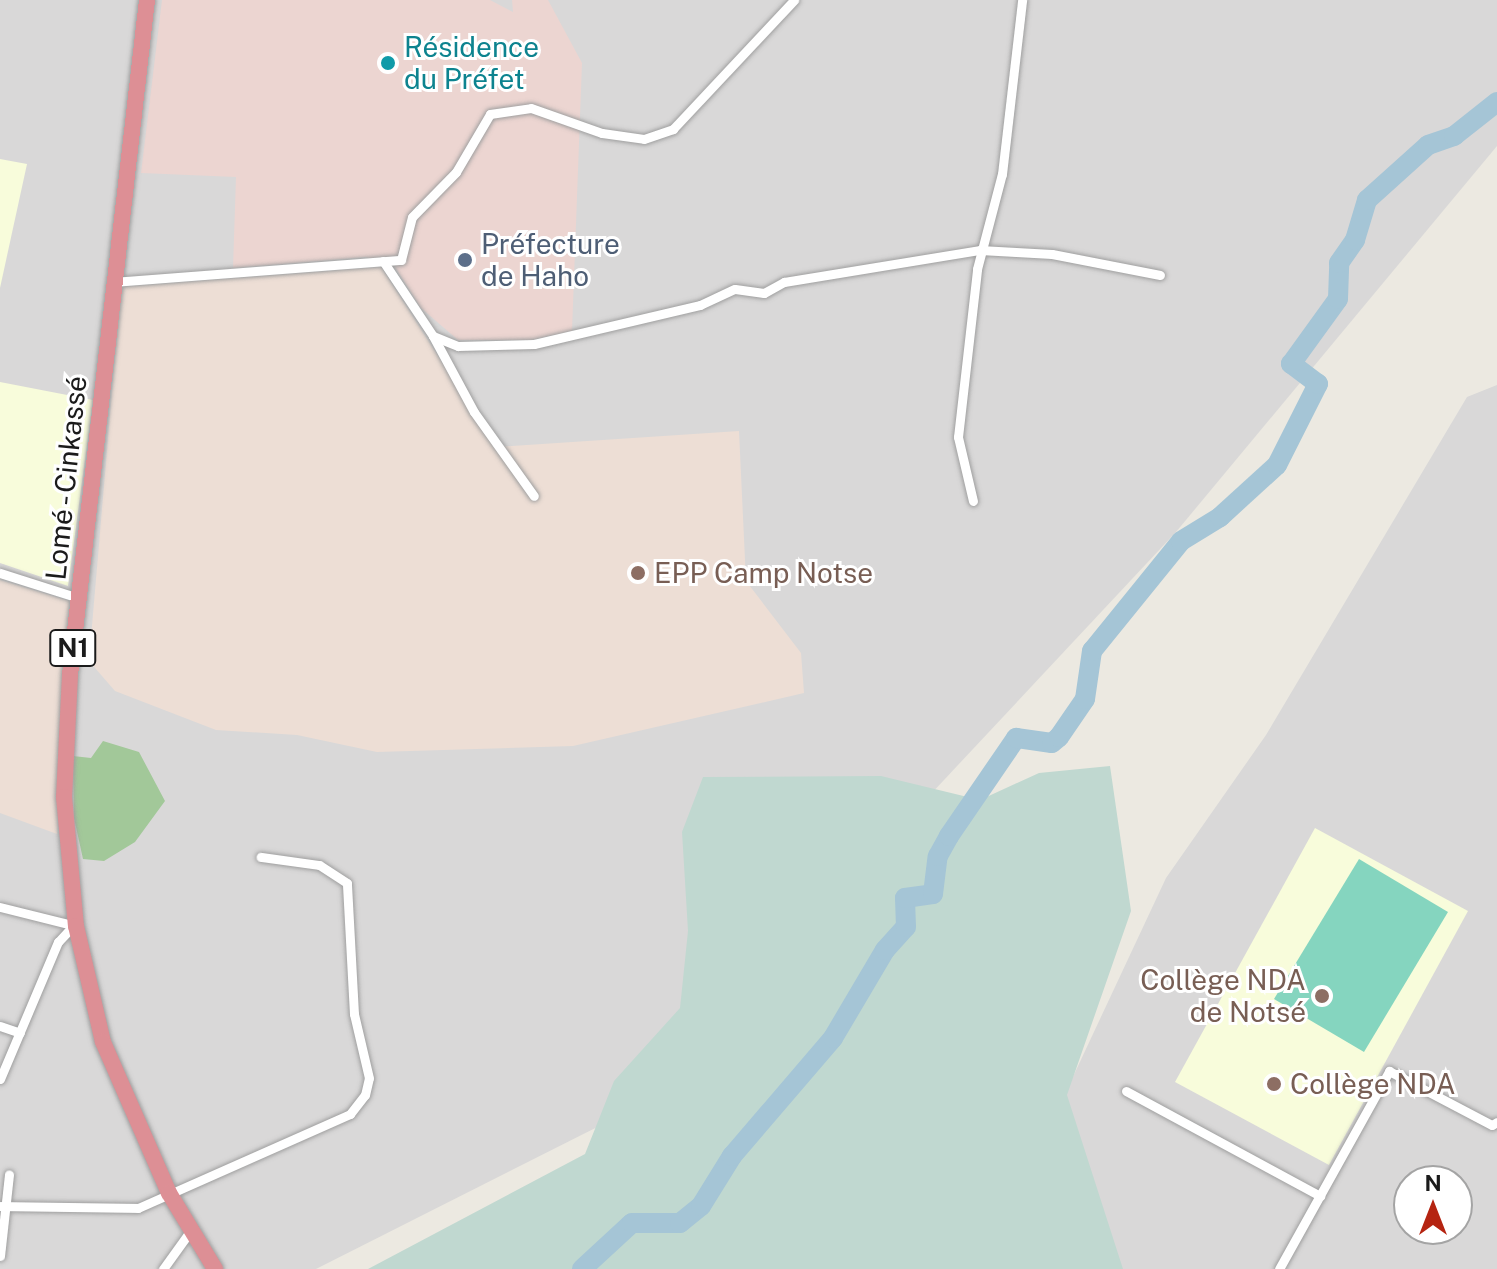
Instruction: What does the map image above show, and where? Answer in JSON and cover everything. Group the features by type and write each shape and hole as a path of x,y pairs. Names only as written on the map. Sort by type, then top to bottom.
{"highway":[{"name":"Lomé - Cinkassé","path":"147,0 79,598 64,797 74,926 103,1042 169,1193 215,1269"}],"street":[{"path":"114,282 401,260 412,217 456,172 490,114 531,108 602,133 644,139 673,129 794,0"},
{"path":"973,501 958,437 980,250 1002,174 1022,0"},
{"path":"433,336 458,346 534,344 700,305 735,289 764,293 784,282 980,250 1052,254 1160,275"},
{"path":"383,261 433,336 474,412 534,496"},
{"path":"0,573 79,598"},
{"path":"3,1206 138,1208 350,1114 365,1095 369,1078 354,1014 347,883 319,865 261,857"},
{"path":"0,907 74,926"},
{"path":"0,1079 58,942 74,926"},
{"path":"0,1026 20,1033"},
{"path":"1279,1269 1389,1071 1492,1125 1497,1122"},
{"path":"1126,1091 1320,1196"},
{"path":"0,1256 3,1206 9,1174"},
{"path":"163,1269 191,1230"}],"shaded area":[{"path":"0,0 1497,0 1497,146 1176,532 639,1106 316,1269 0,1269"},
{"path":"162,0 490,0 513,12 512,0 548,0 582,63 572,331 531,340 458,340 421,308 395,267 366,257 233,268 236,177 141,173"},
{"path":"0,159 27,164 0,288"},
{"path":"381,267 496,447 739,431 746,581 801,653 804,693 573,746 377,752 297,735 216,730 115,691 89,661 121,287"},
{"path":"0,382 93,400 68,586 0,563"},
{"path":"1497,385 1497,1269 983,1269 1166,878 1266,735 1467,397"},
{"path":"0,580 69,601 57,834 0,813"},
{"path":"1110,766 1131,911 1067,1095 1123,1269 368,1269 585,1154 614,1081 680,1008 688,931 682,832 703,777 881,776 980,800 1039,773"},
{"name":"Collège NDA de Notsé","path":"1315,828 1468,911 1329,1165 1175,1082"}],"green space":[{"path":"103,741 139,752 165,801 135,842 104,861 83,859 74,818 73,756 91,758"},
{"path":"1359,859 1448,912 1364,1052 1274,999"}],"waterway":[{"path":"582,1269 632,1223 680,1223 701,1206 732,1156 833,1038 885,950 906,927 905,898 933,894 938,856 1016,738 1052,743 1059,737 1085,699 1092,651 1181,541 1220,517 1277,465 1318,384 1291,364 1338,299 1339,263 1355,240 1367,200 1428,145 1454,136 1497,102"}],"place":[{"name":"Résidence du Préfet","path":"388,63"},
{"name":"Préfecture de Haho","path":"465,260"},
{"name":"EPP Camp Notse","path":"638,573"},
{"name":"Collège NDA de Notsé","path":"1322,996"},
{"name":"Collège NDA","path":"1274,1084"}]}
